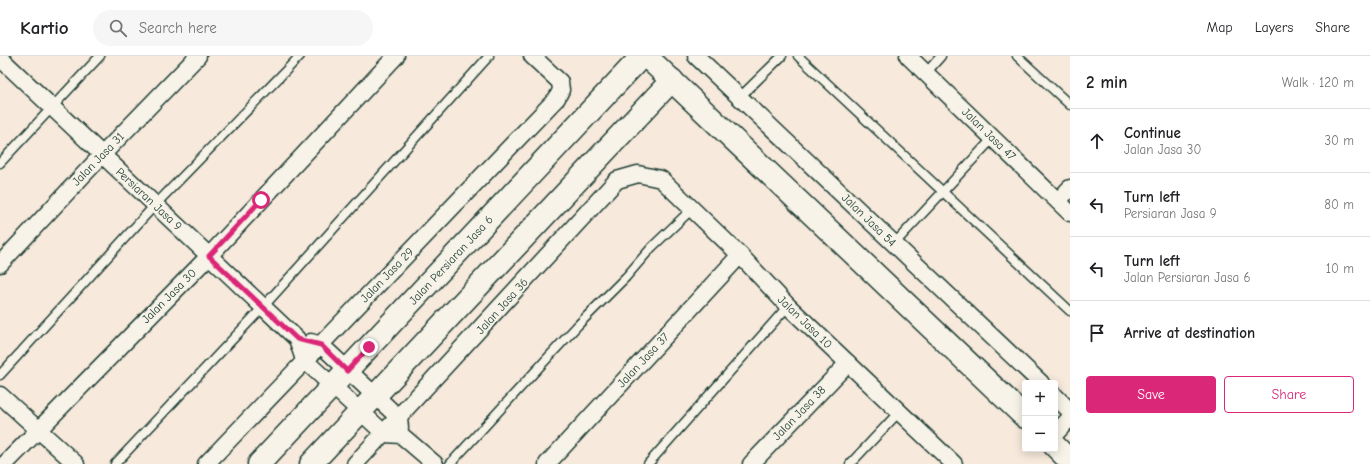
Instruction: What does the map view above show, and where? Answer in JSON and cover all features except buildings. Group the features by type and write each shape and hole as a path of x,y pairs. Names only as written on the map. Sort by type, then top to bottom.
{"street":[{"name":"Jalan Jasa 31","path":"0,264 102,155 198,56"},
{"name":"Jalan Jasa 30","path":"5,464 209,256 396,56"},
{"name":"Jalan Jasa 29","path":"206,464 304,360 321,345 557,98 561,90 560,82 532,56"},
{"name":"Jalan Persiaran Jasa 6","path":"259,464 642,56"},
{"path":"646,56 1024,416"},
{"name":"Jalan Jasa 54","path":"696,56 1038,380"},
{"name":"Jalan Jasa 47","path":"908,56 1070,213"},
{"name":"Persiaran Jasa 9","path":"0,58 297,339 304,360 332,386 368,404"},
{"path":"311,464 672,80"},
{"name":"Jalan Jasa 36","path":"355,464 617,180 638,174 661,179"},
{"name":"Jalan Jasa 10","path":"661,179 740,255 788,306 900,411 951,463"},
{"path":"1058,201 1070,188"},
{"name":"Jalan Jasa 37","path":"547,464 740,255"},
{"name":"Persiaran Jasa 9","path":"297,339 321,345"},
{"path":"321,345 347,371 368,404 384,434 401,435 435,464"},
{"name":"Jalan Jasa 38","path":"751,464 848,363"},
{"path":"0,395 76,464"},
{"path":"1058,399 1070,411"},
{"path":"368,404 399,418 401,435"},
{"path":"1058,431 1070,418"},
{"path":"1058,449 1070,461"}],"lane":[{"path":"0,163 51,106 100,56"},
{"path":"0,375 155,205 300,56"},
{"path":"115,464 263,307 488,56"},
{"path":"740,97 782,56"},
{"path":"798,56 1070,311"},
{"path":"926,73 941,56"},
{"path":"1017,56 1070,105"},
{"path":"894,244 993,138"},
{"path":"450,464 578,325 626,277 652,247 692,209"},
{"path":"648,464 788,306"},
{"path":"850,464 900,411"}],"route":[{"path":"261,200 209,256 297,339 321,345 347,371 369,347"}]}
